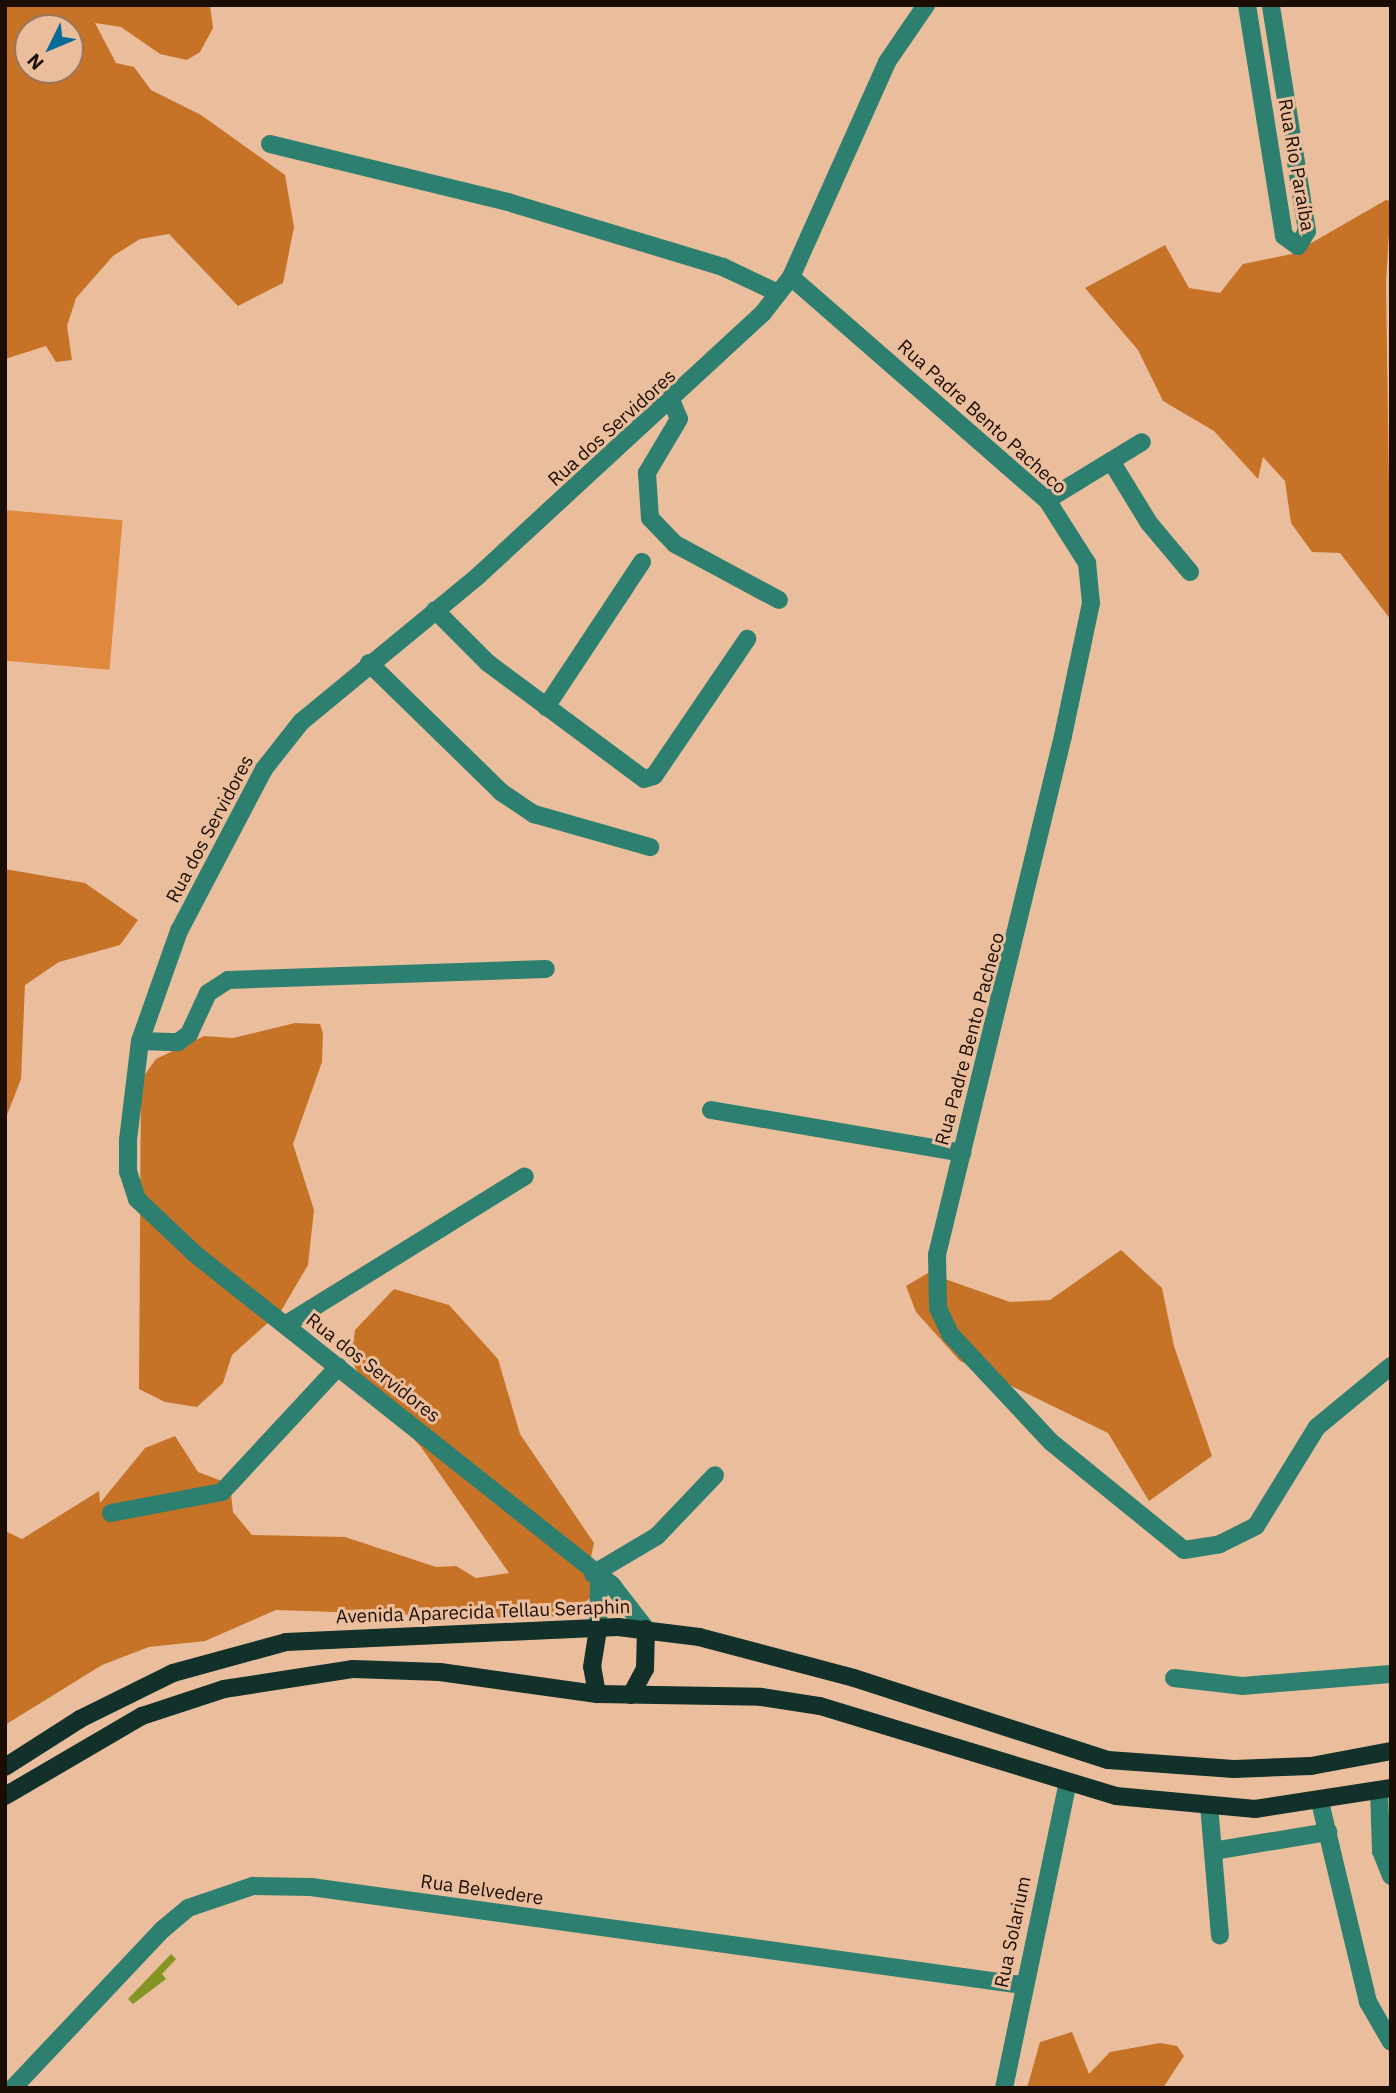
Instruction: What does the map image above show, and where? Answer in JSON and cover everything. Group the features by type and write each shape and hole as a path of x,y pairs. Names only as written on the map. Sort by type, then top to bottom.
{"main road":[{"name":"Avenida Aparecida Tellau Seraphin","path":"5,1767 79,1719 173,1673 286,1642 598,1628 646,1629 854,1678 1108,1760 1234,1769 1311,1766 1391,1751"},
{"path":"597,1694 592,1667 598,1628"},
{"path":"631,1695 645,1669 646,1629"},
{"path":"5,1796 142,1716 224,1689 312,1672 440,1672 597,1694 761,1698 820,1706 1067,1786 1209,1805 1255,1809 1321,1802 1385,1789"}],"street":[{"name":"Rua dos Servidores","path":"646,1629 612,1586 596,1577 285,1325 137,1199 128,1172 128,1140 140,1041 179,931 264,769 301,722 435,610 672,402 778,293 791,277 887,62 926,5"},
{"name":"Rua Rio Paraíba","path":"1247,5 1284,236 1298,246 1307,231 1271,5"},
{"path":"270,144 508,202 723,267 778,293"},
{"name":"Rua Padre Bento Pacheco","path":"791,277 1047,500 1087,563 1091,603 1020,930 937,1255 939,1308 950,1334 1051,1442 1171,1545 1201,1548 1256,1526 1317,1427 1391,1366"},
{"path":"672,402 679,419 646,473 650,519 675,544 779,600"},
{"path":"1047,500 1142,442"},
{"path":"1111,461 1149,523 1190,572"},
{"path":"546,707 642,562"},
{"path":"435,610 488,663 644,779 654,776 747,639"},
{"path":"369,663 501,792 534,814 650,847"},
{"path":"140,1041 178,1042 190,1034 208,993 228,980 547,969"},
{"path":"711,1110 962,1153"},
{"path":"285,1325 525,1176"},
{"path":"111,1513 222,1492 338,1367"},
{"path":"598,1628 596,1577 657,1536 715,1475"},
{"path":"1174,1678 1255,1686 1391,1674"},
{"name":"Rua Solarium","path":"1004,2088 1022,1985 1067,1786"},
{"path":"1385,1789 1381,1850 1391,1875"},
{"path":"1321,1802 1368,2002 1391,2042"},
{"path":"1209,1805 1220,1936"},
{"path":"1213,1851 1328,1832"},
{"name":"Rua Belvedere","path":"13,2088 162,1930 187,1908 253,1886 311,1887 1022,1985"}],"shaded area":[{"path":"5,5 210,5 213,28 200,52 187,60 160,54 121,27 95,23 116,63 134,67 151,90 201,115 285,175 294,227 283,283 238,306 169,234 140,239 113,256 76,298 67,326 72,360 56,362 46,346 5,359"},
{"path":"1386,200 1391,201 1386,283 1391,620 1340,553 1312,552 1291,523 1285,481 1263,457 1258,479 1214,431 1163,401 1138,350 1085,288 1165,245 1189,288 1220,293 1243,264 1292,254"},
{"path":"5,510 123,520 109,670 5,661"},
{"path":"5,869 85,883 138,920 120,945 59,962 25,985 21,1079 5,1120"},
{"path":"295,1023 320,1024 323,1034 322,1062 293,1144 314,1210 308,1265 281,1311 232,1355 223,1383 197,1407 165,1402 139,1389 141,1080 156,1059 204,1036 233,1038"},
{"path":"1121,1250 1162,1288 1174,1346 1212,1456 1149,1501 1108,1433 960,1361 916,1312 906,1286 928,1273 1010,1302 1050,1300"},
{"path":"394,1289 449,1305 498,1359 520,1434 594,1543 589,1566 600,1575 589,1599 572,1613 539,1619 276,1610 205,1641 149,1647 102,1665 5,1725 5,1531 22,1539 99,1491 100,1503 145,1448 175,1436 198,1472 230,1484 233,1512 252,1535 345,1537 436,1567 456,1566 476,1578 509,1573 421,1447 363,1383 351,1359 355,1330"},
{"path":"171,1954 176,1959 162,1974 166,1979 133,2004 128,1999"},
{"path":"1072,2032 1089,2074 1110,2052 1160,2043 1177,2046 1184,2056 1163,2088 1027,2088 1040,2042"}]}
